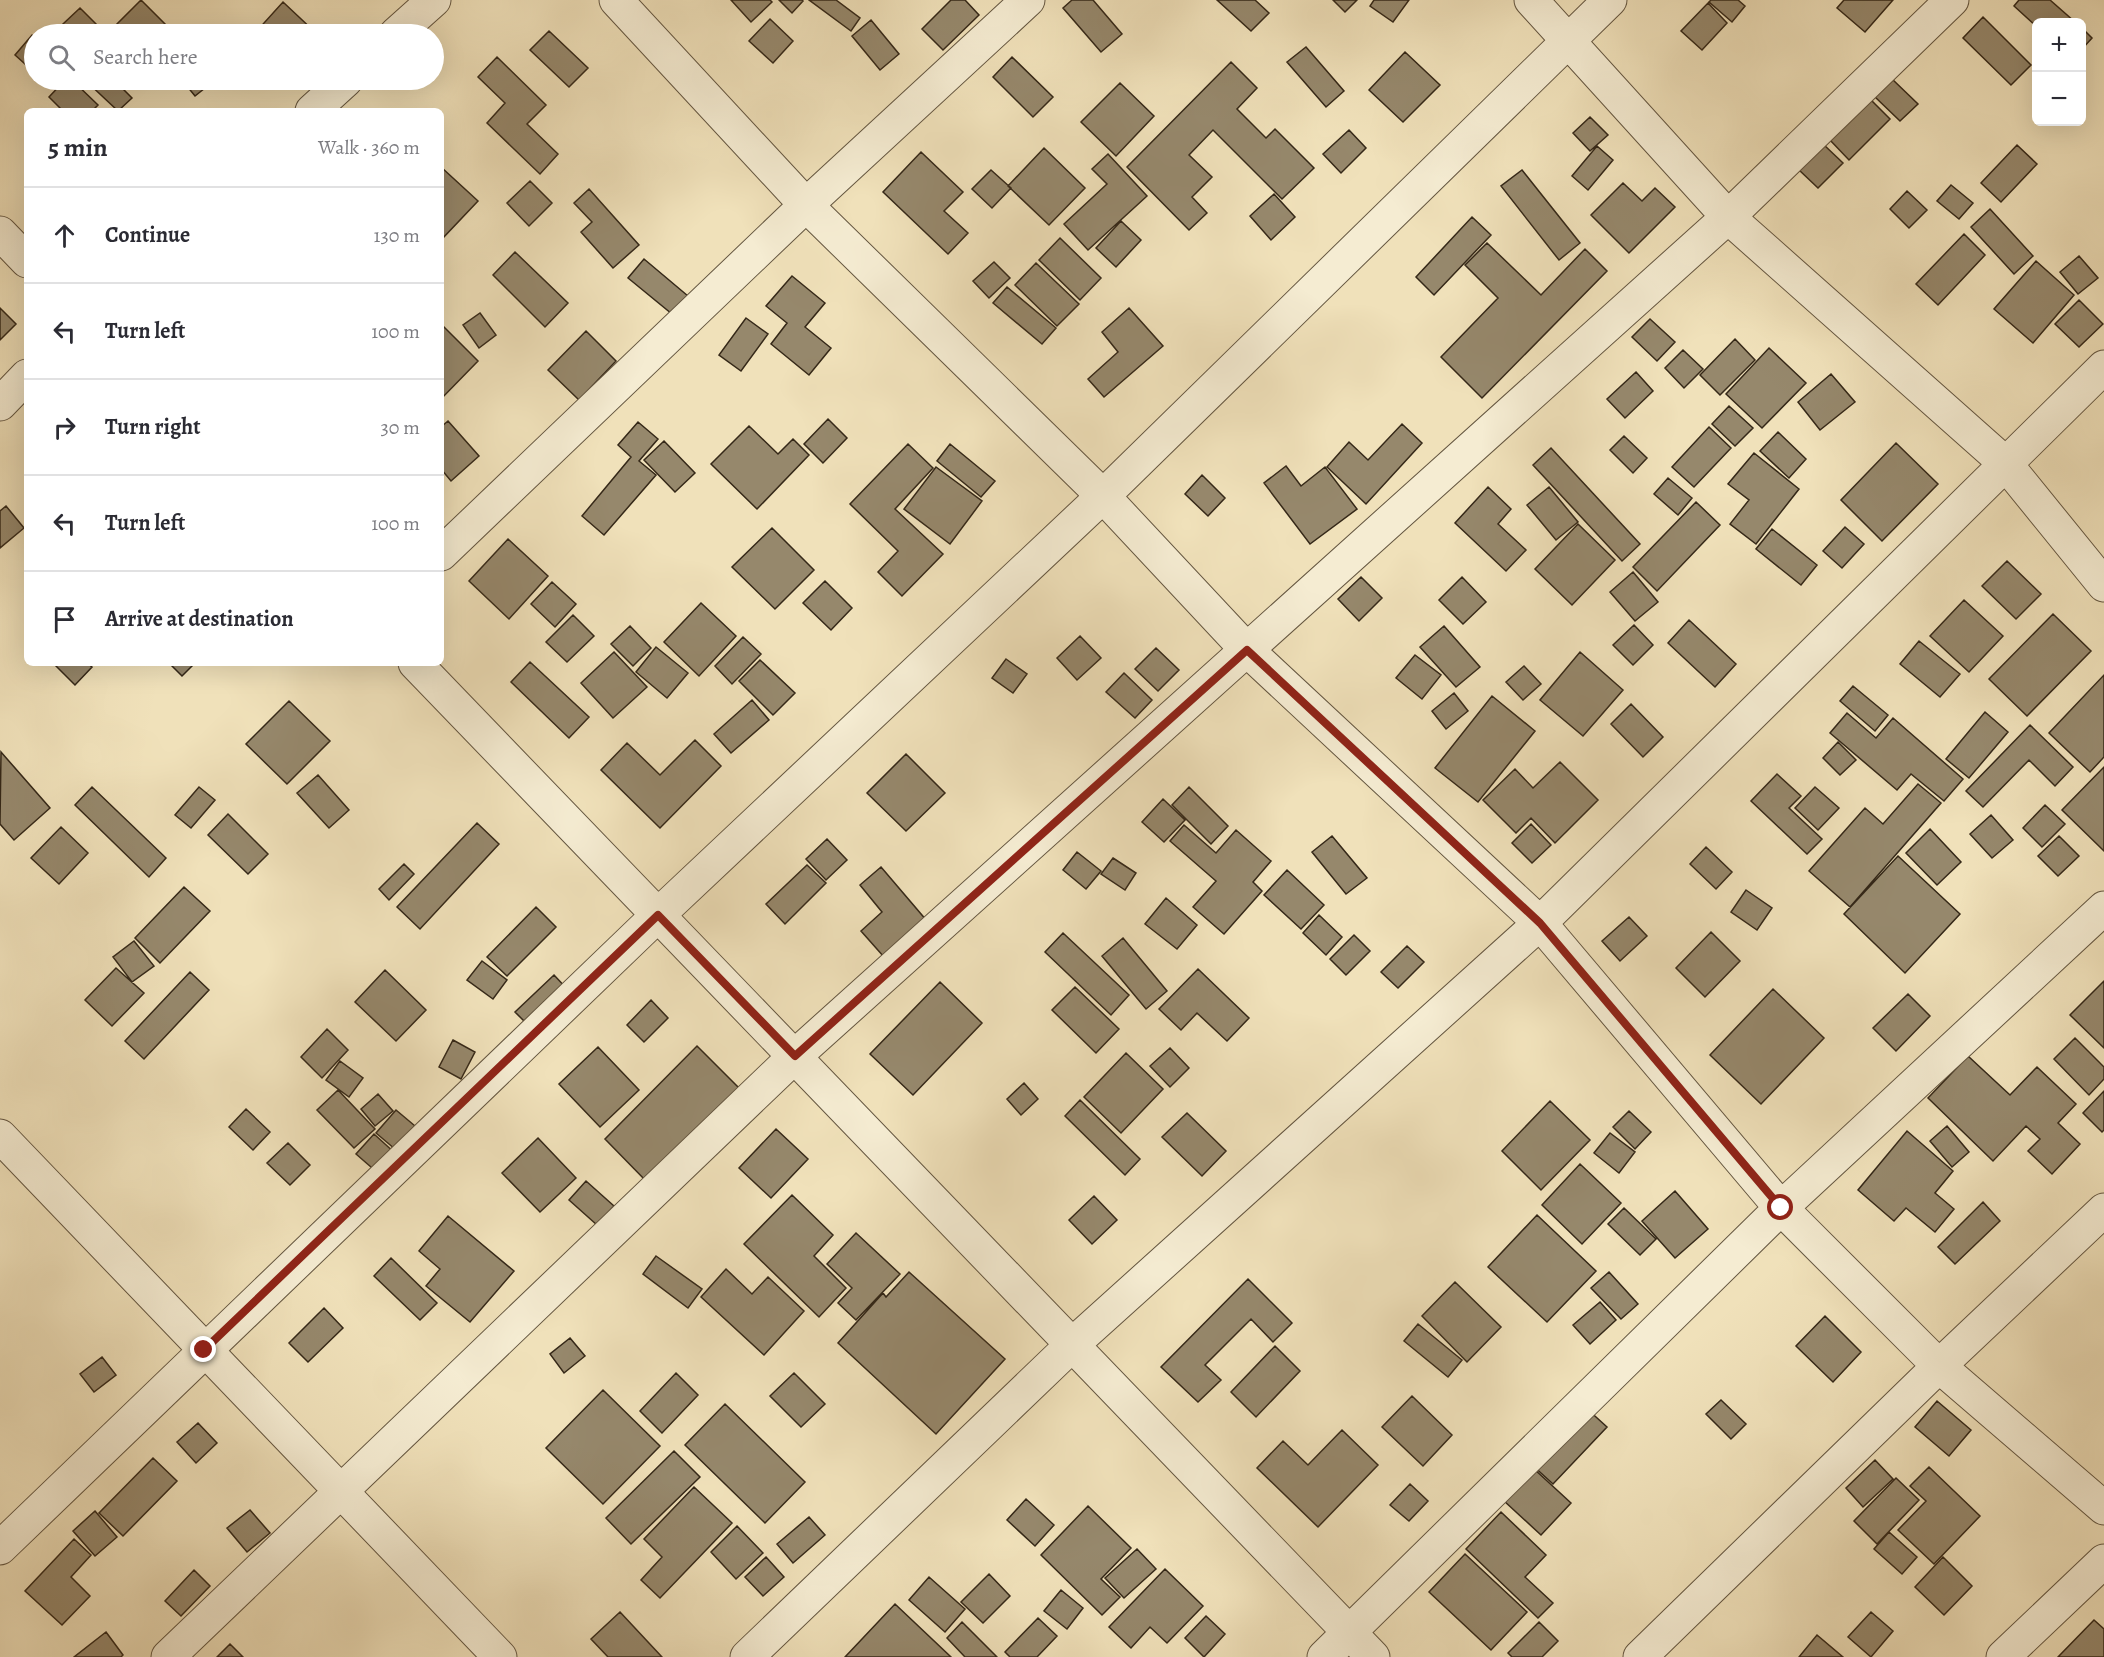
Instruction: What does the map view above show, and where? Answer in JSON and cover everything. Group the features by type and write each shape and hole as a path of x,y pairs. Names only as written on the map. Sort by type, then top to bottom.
{"street":[{"path":"407,24 434,0"},
{"path":"616,0 806,205 1103,496 1247,650 1540,923 1781,1208 1940,1366 2104,1508"},
{"path":"444,551 806,205 1028,0"},
{"path":"1531,0 1728,217 2005,463 2104,585"},
{"path":"0,1548 658,915 1103,496 1610,0"},
{"path":"168,1657 795,1056 1728,217 1952,0"},
{"path":"315,108 335,90"},
{"path":"0,233 24,258"},
{"path":"747,1657 1073,1344 1540,923 2104,367"},
{"path":"0,404 24,379"},
{"path":"418,666 1373,1657"},
{"path":"1324,1657 1781,1208 2104,908"},
{"path":"0,1136 500,1657"},
{"path":"1640,1657 2104,1210"},
{"path":"2003,1657 2104,1561"}],"building":[{"path":"141,0 165,24 117,24"},
{"path":"731,0 770,0 772,2 751,22"},
{"path":"779,0 802,0 803,1 792,13"},
{"path":"809,0 836,0 860,18 851,31"},
{"path":"951,0 965,0 979,15 943,50 922,29"},
{"path":"1072,0 1093,0 1122,34 1101,52 1063,8"},
{"path":"1217,0 1255,0 1269,13 1251,31"},
{"path":"1333,0 1357,0 1345,12"},
{"path":"1374,0 1409,0 1393,22 1370,6"},
{"path":"1711,0 1738,0 1745,6 1732,22 1709,2"},
{"path":"1844,0 1893,0 1865,32 1837,8"},
{"path":"2019,0 2050,0 2070,18 2032,18 2032,22 2014,6"},
{"path":"283,2 306,24 263,24"},
{"path":"1708,3 1727,23 1702,50 1681,31"},
{"path":"80,8 96,24 63,24"},
{"path":"1983,17 2031,65 2011,85 1963,38"},
{"path":"770,19 793,41 773,63 749,41"},
{"path":"871,20 899,54 880,70 852,36"},
{"path":"549,31 588,68 569,87 530,50"},
{"path":"2086,32 2092,38 2086,45"},
{"path":"24,44 24,63 15,55"},
{"path":"1306,47 1344,91 1326,107 1287,62"},
{"path":"1405,52 1440,85 1403,122 1369,90"},
{"path":"497,57 546,105 527,124 558,154 540,174 487,123 505,103 478,77"},
{"path":"1012,57 1053,97 1033,117 993,77"},
{"path":"1231,62 1257,88 1237,109 1266,138 1275,129 1314,168 1282,199 1213,130 1189,155 1212,177 1192,197 1207,213 1189,230 1127,167"},
{"path":"1891,78 1918,104 1900,121 1874,96"},
{"path":"1120,83 1154,116 1116,156 1081,122"},
{"path":"56,90 82,90 98,105 95,108 60,108 49,97"},
{"path":"96,90 124,90 132,98 121,108 115,108"},
{"path":"190,90 202,90 195,96"},
{"path":"1869,98 1890,119 1849,160 1829,139"},
{"path":"1590,117 1608,135 1590,151 1573,133"},
{"path":"1349,130 1366,148 1341,173 1323,154"},
{"path":"1823,144 1843,163 1818,188 1798,169"},
{"path":"2017,145 2037,164 2001,202 1981,183"},
{"path":"1597,146 1613,160 1588,190 1572,176"},
{"path":"1044,148 1085,188 1049,225 1008,186"},
{"path":"921,152 963,192 944,211 968,233 948,254 883,192"},
{"path":"1108,154 1147,196 1088,250 1064,224 1107,184 1092,169"},
{"path":"444,170 478,201 444,237"},
{"path":"991,170 1011,188 992,208 972,189"},
{"path":"1522,170 1580,243 1559,260 1501,186"},
{"path":"530,181 552,203 529,226 507,203"},
{"path":"1623,183 1642,201 1655,188 1675,207 1629,253 1591,215"},
{"path":"1951,185 1973,203 1959,219 1937,201"},
{"path":"589,189 639,245 613,268 581,232 592,222 574,203"},
{"path":"1907,191 1927,210 1909,228 1890,209"},
{"path":"1274,194 1295,217 1271,240 1250,216"},
{"path":"1990,209 2033,256 2014,274 1971,227"},
{"path":"1472,217 1491,235 1434,295 1416,277"},
{"path":"1121,221 1141,240 1116,267 1096,248"},
{"path":"1964,234 1985,255 1938,305 1916,284"},
{"path":"1060,238 1101,278 1080,300 1039,260"},
{"path":"1487,243 1541,295 1585,249 1607,271 1482,398 1441,357 1498,298 1465,265"},
{"path":"515,252 568,303 545,327 493,275"},
{"path":"2079,256 2098,278 2078,294 2060,272"},
{"path":"644,259 688,296 672,314 628,278"},
{"path":"2036,261 2074,295 2033,343 1994,309"},
{"path":"994,262 1010,278 989,298 973,281"},
{"path":"1036,263 1079,304 1057,326 1015,285"},
{"path":"792,276 825,303 805,327 831,348 809,375 771,344 787,323 766,306"},
{"path":"1007,287 1056,328 1042,344 993,303"},
{"path":"2079,300 2103,324 2079,347 2055,324"},
{"path":"0,308 16,324 0,340"},
{"path":"1129,308 1163,346 1104,397 1088,379 1118,352 1102,332"},
{"path":"480,313 496,335 479,348 463,325"},
{"path":"746,318 768,334 741,371 719,355"},
{"path":"1650,319 1675,342 1657,361 1632,337"},
{"path":"444,327 478,361 444,396"},
{"path":"586,331 616,361 579,400 548,370"},
{"path":"1735,339 1755,360 1720,395 1700,375"},
{"path":"1769,348 1806,383 1762,428 1726,394"},
{"path":"1683,350 1703,369 1684,388 1665,368"},
{"path":"1636,372 1653,391 1625,418 1607,399"},
{"path":"1831,374 1855,402 1820,430 1798,402"},
{"path":"1729,406 1753,428 1735,446 1712,424"},
{"path":"828,419 847,438 823,463 804,444"},
{"path":"448,421 479,456 451,481 444,473 444,424"},
{"path":"638,422 658,439 639,461 656,475 604,535 582,516 631,457 618,445"},
{"path":"1402,424 1422,443 1366,504 1327,467 1349,442 1368,460"},
{"path":"749,426 778,454 793,439 809,455 757,509 711,464"},
{"path":"1709,427 1731,448 1694,487 1672,467"},
{"path":"1778,432 1806,459 1789,478 1760,451"},
{"path":"1624,436 1647,458 1633,473 1610,450"},
{"path":"664,441 695,473 675,492 644,460"},
{"path":"1896,443 1938,484 1882,541 1841,500"},
{"path":"908,444 933,468 895,509 943,554 902,596 878,572 898,551 850,504"},
{"path":"950,444 995,481 981,497 937,461"},
{"path":"1551,448 1640,544 1622,561 1533,465"},
{"path":"1754,453 1799,489 1756,544 1730,524 1749,500 1728,484"},
{"path":"1286,466 1301,486 1325,467 1357,509 1310,544 1264,483"},
{"path":"936,467 982,501 950,544 904,509"},
{"path":"1202,475 1225,498 1208,516 1185,494"},
{"path":"1668,478 1692,498 1678,515 1654,494"},
{"path":"1488,487 1511,509 1498,524 1526,550 1506,571 1455,523"},
{"path":"1549,487 1578,522 1556,540 1527,505"},
{"path":"1696,502 1720,525 1657,591 1633,567"},
{"path":"6,506 24,528 0,548 0,511"},
{"path":"1578,524 1615,560 1572,605 1535,569"},
{"path":"1845,527 1864,544 1842,568 1823,551"},
{"path":"772,528 814,570 775,609 732,567"},
{"path":"1772,529 1817,565 1801,585 1756,549"},
{"path":"508,539 548,576 509,619 469,581"},
{"path":"2007,561 2041,594 2016,619 1982,586"},
{"path":"1633,572 1658,602 1635,621 1610,592"},
{"path":"1361,577 1382,598 1359,621 1338,599"},
{"path":"1462,577 1486,602 1463,624 1439,600"},
{"path":"825,581 852,608 831,630 803,603"},
{"path":"552,582 576,604 555,627 531,604"},
{"path":"1964,600 2003,636 1969,672 1930,636"},
{"path":"701,603 736,636 699,676 664,642"},
{"path":"2053,614 2091,651 2027,716 1989,679"},
{"path":"573,615 594,636 567,662 546,642"},
{"path":"1689,620 1736,664 1715,687 1668,643"},
{"path":"1634,625 1653,645 1633,665 1613,645"},
{"path":"630,626 651,648 633,666 611,644"},
{"path":"1444,626 1480,667 1456,687 1420,647"},
{"path":"1080,636 1101,658 1077,680 1057,658"},
{"path":"743,637 761,654 732,684 715,666"},
{"path":"1919,641 1960,674 1940,697 1900,664"},
{"path":"656,647 688,673 667,698 636,672"},
{"path":"1156,648 1179,670 1158,691 1135,669"},
{"path":"614,652 647,687 613,718 581,683"},
{"path":"1580,652 1623,690 1583,736 1540,700"},
{"path":"1415,655 1441,675 1422,699 1396,678"},
{"path":"1006,659 1027,674 1013,693 992,678"},
{"path":"760,660 795,693 773,715 739,681"},
{"path":"530,662 589,717 569,738 511,682"},
{"path":"56,666 92,667 75,685"},
{"path":"172,666 192,666 182,676"},
{"path":"1524,666 1541,684 1523,700 1506,682"},
{"path":"1124,673 1152,700 1135,718 1106,692"},
{"path":"2104,675 2104,757 2090,772 2049,733"},
{"path":"1853,686 1888,715 1875,731 1840,701"},
{"path":"1454,693 1468,711 1446,729 1432,711"},
{"path":"1492,696 1535,731 1478,802 1435,768"},
{"path":"752,700 769,720 731,753 714,734"},
{"path":"289,701 330,741 287,784 246,744"},
{"path":"1631,704 1663,737 1643,757 1611,724"},
{"path":"1985,712 2008,732 1969,778 1946,759"},
{"path":"1847,713 1876,738 1893,718 1963,779 1944,801 1911,774 1897,790 1830,733"},
{"path":"2030,725 2073,767 2055,786 2029,760 1983,807 1966,791"},
{"path":"695,740 721,766 660,828 601,770 627,743 660,775"},
{"path":"1838,742 1856,760 1840,775 1823,758"},
{"path":"1,752 50,808 14,840 0,824"},
{"path":"906,754 945,793 906,831 867,793"},
{"path":"1560,762 1598,800 1555,843 1531,818 1516,833 1483,800 1515,769 1533,788"},
{"path":"2104,767 2104,851 2062,810"},
{"path":"1777,774 1801,796 1789,808 1822,839 1807,854 1751,801"},
{"path":"318,775 349,810 329,828 297,793"},
{"path":"1918,784 1941,803 1850,907 1809,871 1865,808 1883,824"},
{"path":"92,787 166,858 149,877 75,805"},
{"path":"199,787 215,800 191,828 175,815"},
{"path":"1189,787 1228,826 1211,844 1172,805"},
{"path":"1815,787 1839,808 1818,830 1795,808"},
{"path":"1163,799 1185,820 1164,842 1142,822"},
{"path":"2045,805 2065,824 2042,847 2023,828"},
{"path":"228,814 268,854 248,874 208,835"},
{"path":"1991,815 2013,840 1992,858 1970,834"},
{"path":"477,823 499,844 420,929 397,907"},
{"path":"1531,824 1551,845 1532,863 1512,843"},
{"path":"1184,825 1216,853 1236,830 1271,861 1253,882 1262,891 1224,934 1193,907 1216,881 1170,841"},
{"path":"61,827 88,853 59,884 31,858"},
{"path":"1930,829 1961,862 1937,885 1906,853"},
{"path":"1332,836 1367,878 1346,894 1312,852"},
{"path":"2059,836 2079,856 2058,876 2038,856"},
{"path":"827,839 847,860 826,880 806,859"},
{"path":"1706,847 1732,872 1716,889 1690,864"},
{"path":"1077,852 1101,871 1086,889 1063,870"},
{"path":"1898,856 1960,914 1905,973 1844,914"},
{"path":"1113,858 1136,873 1125,890 1101,874"},
{"path":"404,864 414,874 389,900 379,889"},
{"path":"807,865 826,883 785,924 766,904"},
{"path":"881,867 927,921 884,957 861,931 882,912 860,885"},
{"path":"1287,870 1324,905 1301,929 1264,895"},
{"path":"184,887 210,911 160,963 135,938"},
{"path":"1746,890 1772,908 1757,930 1731,912"},
{"path":"1166,898 1197,925 1177,949 1145,924"},
{"path":"536,907 556,927 507,976 487,957"},
{"path":"1319,915 1342,937 1326,955 1303,933"},
{"path":"1629,917 1647,936 1620,961 1602,941"},
{"path":"1711,932 1740,961 1705,997 1676,968"},
{"path":"1063,933 1129,995 1111,1015 1045,952"},
{"path":"1354,935 1370,951 1346,975 1330,959"},
{"path":"1123,938 1167,991 1146,1009 1102,956"},
{"path":"134,941 154,966 132,982 113,957"},
{"path":"1407,946 1424,962 1398,988 1381,972"},
{"path":"482,961 507,980 493,999 467,980"},
{"path":"116,968 144,993 112,1026 85,1000"},
{"path":"1198,969 1249,1018 1227,1041 1197,1013 1181,1030 1159,1009"},
{"path":"385,970 426,1010 396,1041 355,1002"},
{"path":"190,972 209,990 144,1059 125,1041"},
{"path":"554,975 568,990 530,1027 515,1012"},
{"path":"2104,981 2104,1048 2070,1015"},
{"path":"940,982 982,1023 913,1095 870,1054"},
{"path":"1075,987 1119,1029 1096,1053 1052,1010"},
{"path":"1773,989 1824,1038 1761,1104 1710,1055"},
{"path":"1908,994 1930,1016 1896,1051 1873,1028"},
{"path":"651,1000 668,1018 644,1042 627,1025"},
{"path":"327,1029 348,1050 322,1078 301,1057"},
{"path":"2075,1038 2104,1067 2104,1079 2089,1095 2054,1059"},
{"path":"453,1040 475,1052 461,1079 439,1067"},
{"path":"697,1046 739,1088 646,1181 605,1139"},
{"path":"598,1047 639,1090 600,1127 559,1084"},
{"path":"1170,1048 1189,1068 1170,1087 1150,1066"},
{"path":"1126,1053 1163,1089 1121,1133 1084,1097"},
{"path":"1968,1056 2010,1095 2037,1067 2076,1104 2058,1123 2080,1144 2052,1174 2028,1151 2040,1139 2026,1126 1993,1161 1928,1098"},
{"path":"340,1061 363,1078 349,1097 326,1080"},
{"path":"1024,1083 1038,1099 1021,1115 1007,1099"},
{"path":"338,1090 375,1129 354,1148 317,1110"},
{"path":"2104,1091 2104,1130 2102,1132 2083,1113"},
{"path":"378,1094 393,1111 375,1126 361,1109"},
{"path":"1080,1100 1140,1159 1125,1175 1065,1116"},
{"path":"1550,1101 1590,1140 1541,1190 1502,1151"},
{"path":"246,1109 270,1132 253,1150 229,1127"},
{"path":"396,1110 421,1131 402,1155 376,1133"},
{"path":"1629,1111 1651,1132 1635,1149 1613,1127"},
{"path":"1187,1113 1226,1151 1202,1176 1162,1137"},
{"path":"1947,1126 1969,1152 1952,1167 1930,1141"},
{"path":"776,1129 808,1159 771,1198 739,1168"},
{"path":"1907,1131 1953,1171 1935,1193 1954,1209 1935,1232 1906,1208 1894,1221 1858,1190"},
{"path":"1610,1133 1635,1152 1619,1173 1594,1153"},
{"path":"374,1134 396,1154 379,1174 356,1154"},
{"path":"538,1138 576,1178 540,1212 502,1173"},
{"path":"288,1143 310,1165 290,1185 267,1163"},
{"path":"1580,1164 1621,1203 1582,1244 1542,1205"},
{"path":"586,1181 614,1206 597,1225 569,1200"},
{"path":"1675,1191 1708,1229 1675,1258 1642,1221"},
{"path":"792,1195 833,1235 814,1256 846,1288 819,1317 744,1244"},
{"path":"1094,1196 1117,1220 1092,1244 1069,1220"},
{"path":"1983,1202 2000,1221 1955,1264 1938,1247"},
{"path":"1624,1208 1656,1239 1640,1255 1608,1224"},
{"path":"1537,1215 1596,1271 1547,1322 1488,1267"},
{"path":"448,1216 514,1271 470,1322 426,1286 440,1269 419,1251"},
{"path":"856,1233 900,1274 856,1320 838,1303 852,1288 827,1264"},
{"path":"656,1256 702,1289 688,1308 643,1274"},
{"path":"391,1258 437,1303 420,1320 374,1276"},
{"path":"726,1269 752,1294 768,1277 804,1311 764,1355 701,1297"},
{"path":"909,1272 1005,1359 936,1434 838,1343 883,1293 886,1297"},
{"path":"1609,1272 1638,1304 1621,1319 1591,1288"},
{"path":"1248,1279 1292,1323 1273,1342 1251,1319 1205,1365 1221,1380 1198,1402 1161,1367"},
{"path":"1455,1282 1501,1327 1467,1362 1422,1316"},
{"path":"1600,1302 1616,1320 1590,1344 1573,1325"},
{"path":"324,1308 343,1328 308,1362 289,1343"},
{"path":"1825,1316 1861,1352 1833,1382 1796,1346"},
{"path":"1418,1324 1462,1360 1448,1377 1404,1341"},
{"path":"570,1338 585,1356 564,1373 550,1354"},
{"path":"1275,1346 1300,1371 1256,1417 1231,1392"},
{"path":"102,1357 116,1375 94,1392 80,1374"},
{"path":"676,1373 698,1395 662,1433 640,1411"},
{"path":"794,1373 825,1404 801,1427 770,1396"},
{"path":"603,1390 660,1446 603,1504 546,1448"},
{"path":"1412,1396 1452,1435 1423,1466 1382,1427"},
{"path":"1721,1400 1746,1424 1731,1439 1706,1414"},
{"path":"1937,1401 1971,1430 1949,1456 1915,1427"},
{"path":"725,1404 805,1482 765,1523 685,1445"},
{"path":"1585,1407 1607,1427 1553,1484 1530,1463"},
{"path":"198,1423 217,1443 196,1463 177,1442"},
{"path":"1342,1430 1378,1465 1318,1527 1257,1468 1283,1441 1308,1465"},
{"path":"674,1451 700,1477 631,1544 606,1518"},
{"path":"153,1458 177,1481 123,1536 99,1513"},
{"path":"1875,1460 1893,1479 1863,1507 1846,1488"},
{"path":"1929,1467 1980,1516 1934,1564 1898,1530 1926,1501 1910,1486"},
{"path":"1533,1468 1571,1503 1541,1535 1503,1500"},
{"path":"1896,1478 1919,1500 1877,1544 1854,1521"},
{"path":"1410,1484 1428,1501 1409,1521 1390,1505"},
{"path":"694,1487 732,1523 660,1598 641,1580 662,1557 644,1539"},
{"path":"1026,1499 1054,1525 1035,1546 1007,1520"},
{"path":"1088,1506 1131,1548 1101,1579 1120,1597 1102,1615 1041,1555"},
{"path":"250,1510 270,1533 247,1552 227,1528"},
{"path":"95,1511 117,1537 95,1556 73,1531"},
{"path":"1501,1512 1546,1555 1525,1577 1553,1603 1538,1618 1466,1549"},
{"path":"809,1517 825,1535 793,1563 777,1544"},
{"path":"737,1526 763,1553 736,1579 711,1552"},
{"path":"1889,1532 1917,1557 1902,1574 1874,1549"},
{"path":"74,1539 91,1555 71,1577 90,1596 62,1625 25,1591"},
{"path":"1137,1549 1156,1569 1124,1598 1105,1578"},
{"path":"1465,1554 1527,1612 1491,1650 1429,1592"},
{"path":"766,1557 784,1577 763,1596 745,1577"},
{"path":"1943,1557 1972,1586 1944,1615 1915,1587"},
{"path":"1165,1569 1203,1606 1167,1643 1150,1627 1131,1648 1109,1627"},
{"path":"194,1570 210,1586 181,1616 165,1601"},
{"path":"989,1574 1010,1596 983,1623 961,1602"},
{"path":"929,1577 965,1609 945,1632 909,1600"},
{"path":"1061,1590 1083,1608 1067,1629 1044,1611"},
{"path":"895,1604 951,1657 845,1657"},
{"path":"620,1612 662,1657 608,1657 591,1639"},
{"path":"1871,1612 1893,1631 1871,1657 1848,1637"},
{"path":"1206,1616 1225,1634 1204,1657 1185,1638"},
{"path":"1038,1618 1057,1636 1037,1657 1010,1657 1005,1652"},
{"path":"2094,1620 2104,1629 2104,1657 2058,1657"},
{"path":"962,1622 997,1657 965,1657 947,1638"},
{"path":"1539,1622 1558,1641 1542,1657 1512,1657 1508,1653"},
{"path":"106,1632 123,1655 121,1657 74,1657"},
{"path":"1817,1635 1843,1657 1799,1657"},
{"path":"230,1644 243,1657 217,1657"}],"route":[{"path":"204,1350 658,915 795,1056 1247,650 1540,923 1781,1208"}]}
